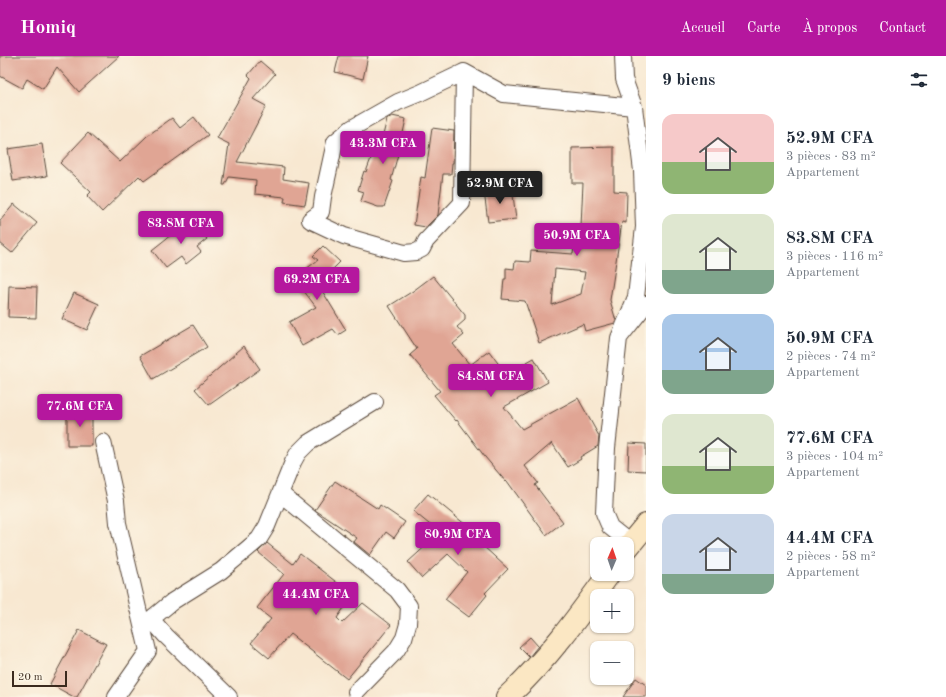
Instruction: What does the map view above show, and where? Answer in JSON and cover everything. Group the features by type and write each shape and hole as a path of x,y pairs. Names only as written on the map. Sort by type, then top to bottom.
{"main road":[{"path":"634,540 646,525"},
{"path":"507,697 522,684 567,631 604,581"}],"street":[{"path":"620,537 610,527 604,513 607,448 618,338 636,297 644,227 642,171 634,107 624,79 623,56"},
{"path":"464,72 504,94 634,107"},
{"path":"464,72 462,203 426,241 422,249 416,252 404,253 344,236 310,220 321,212 335,142 352,128 398,102 464,72"},
{"path":"618,338 646,304"},
{"path":"116,697 148,651 151,619 173,601 220,571 258,539 267,526 293,462 298,453 308,443 375,402"},
{"path":"103,442 116,501 118,523 148,651"},
{"path":"281,494 397,590 409,606 408,624 404,638 396,651 357,695"},
{"path":"151,619 229,697"}],"building":[{"path":"0,56 119,56 79,92 57,67 43,89 27,79 22,88 0,76"},
{"path":"339,56 368,56 363,79 335,72"},
{"path":"260,61 275,74 253,99 266,106 237,162 284,167 283,179 309,183 305,205 284,202 285,197 255,194 256,180 229,177 225,185 223,185 229,144 217,138 251,78 248,75"},
{"path":"392,116 406,119 391,180 393,181 384,207 378,207 361,201 364,192 358,190 364,171 366,172 373,153 378,155 387,119"},
{"path":"194,117 208,135 144,181 139,176 102,212 87,196 91,192 60,163 88,133 120,162 147,136 172,118 180,128"},
{"path":"432,128 454,131 453,163 451,174 443,174 438,215 426,227 414,225 421,177 425,178"},
{"path":"42,144 47,176 13,181 8,149"},
{"path":"614,147 614,191 627,192 626,223 622,222 610,300 616,321 615,323 585,331 583,324 539,343 525,301 502,299 504,279 506,279 506,268 514,269 515,261 530,262 531,251 573,254 577,226 581,226 583,183 572,183 572,148","holes":["555,269 585,272 581,294 552,305"]},
{"path":"512,187 516,219 488,222 484,191"},
{"path":"14,204 37,223 12,253 0,243 0,221"},
{"path":"191,219 207,239 197,247 201,252 186,264 181,257 166,268 152,250"},
{"path":"323,246 340,262 318,284 346,330 338,335 333,329 302,346 289,322 316,307 294,278 318,260 313,256"},
{"path":"433,276 465,315 465,320 457,327 464,335 453,344 470,365 489,351 506,374 534,358 548,382 504,407 522,429 578,398 599,436 598,446 580,457 581,459 568,467 552,443 525,466 538,483 535,485 563,522 546,535 507,481 506,482 457,420 456,421 434,395 440,391 410,355 417,349 389,306"},
{"path":"9,286 37,287 36,318 8,317"},
{"path":"74,293 99,304 87,330 62,319"},
{"path":"193,325 207,347 153,379 140,356"},
{"path":"244,346 260,369 209,405 195,389"},
{"path":"67,409 92,409 92,446 67,446"},
{"path":"629,443 646,444 646,471 628,470"},
{"path":"335,481 378,509 380,505 405,522 394,538 386,532 370,555 354,542 357,538 315,510"},
{"path":"428,494 472,530 476,526 489,538 482,545 508,569 485,593 487,595 469,617 445,599 467,572 448,554 422,578 408,562 440,533 413,511"},
{"path":"267,543 293,564 300,554 353,595 337,618 342,623 363,603 391,625 347,679 290,634 269,658 251,643 271,619 257,608 284,574 258,552"},
{"path":"79,630 106,644 77,697 74,697 50,684"},
{"path":"530,637 538,646 529,657 519,647"},
{"path":"636,678 646,685 646,697 623,697 631,685 634,685"}]}
